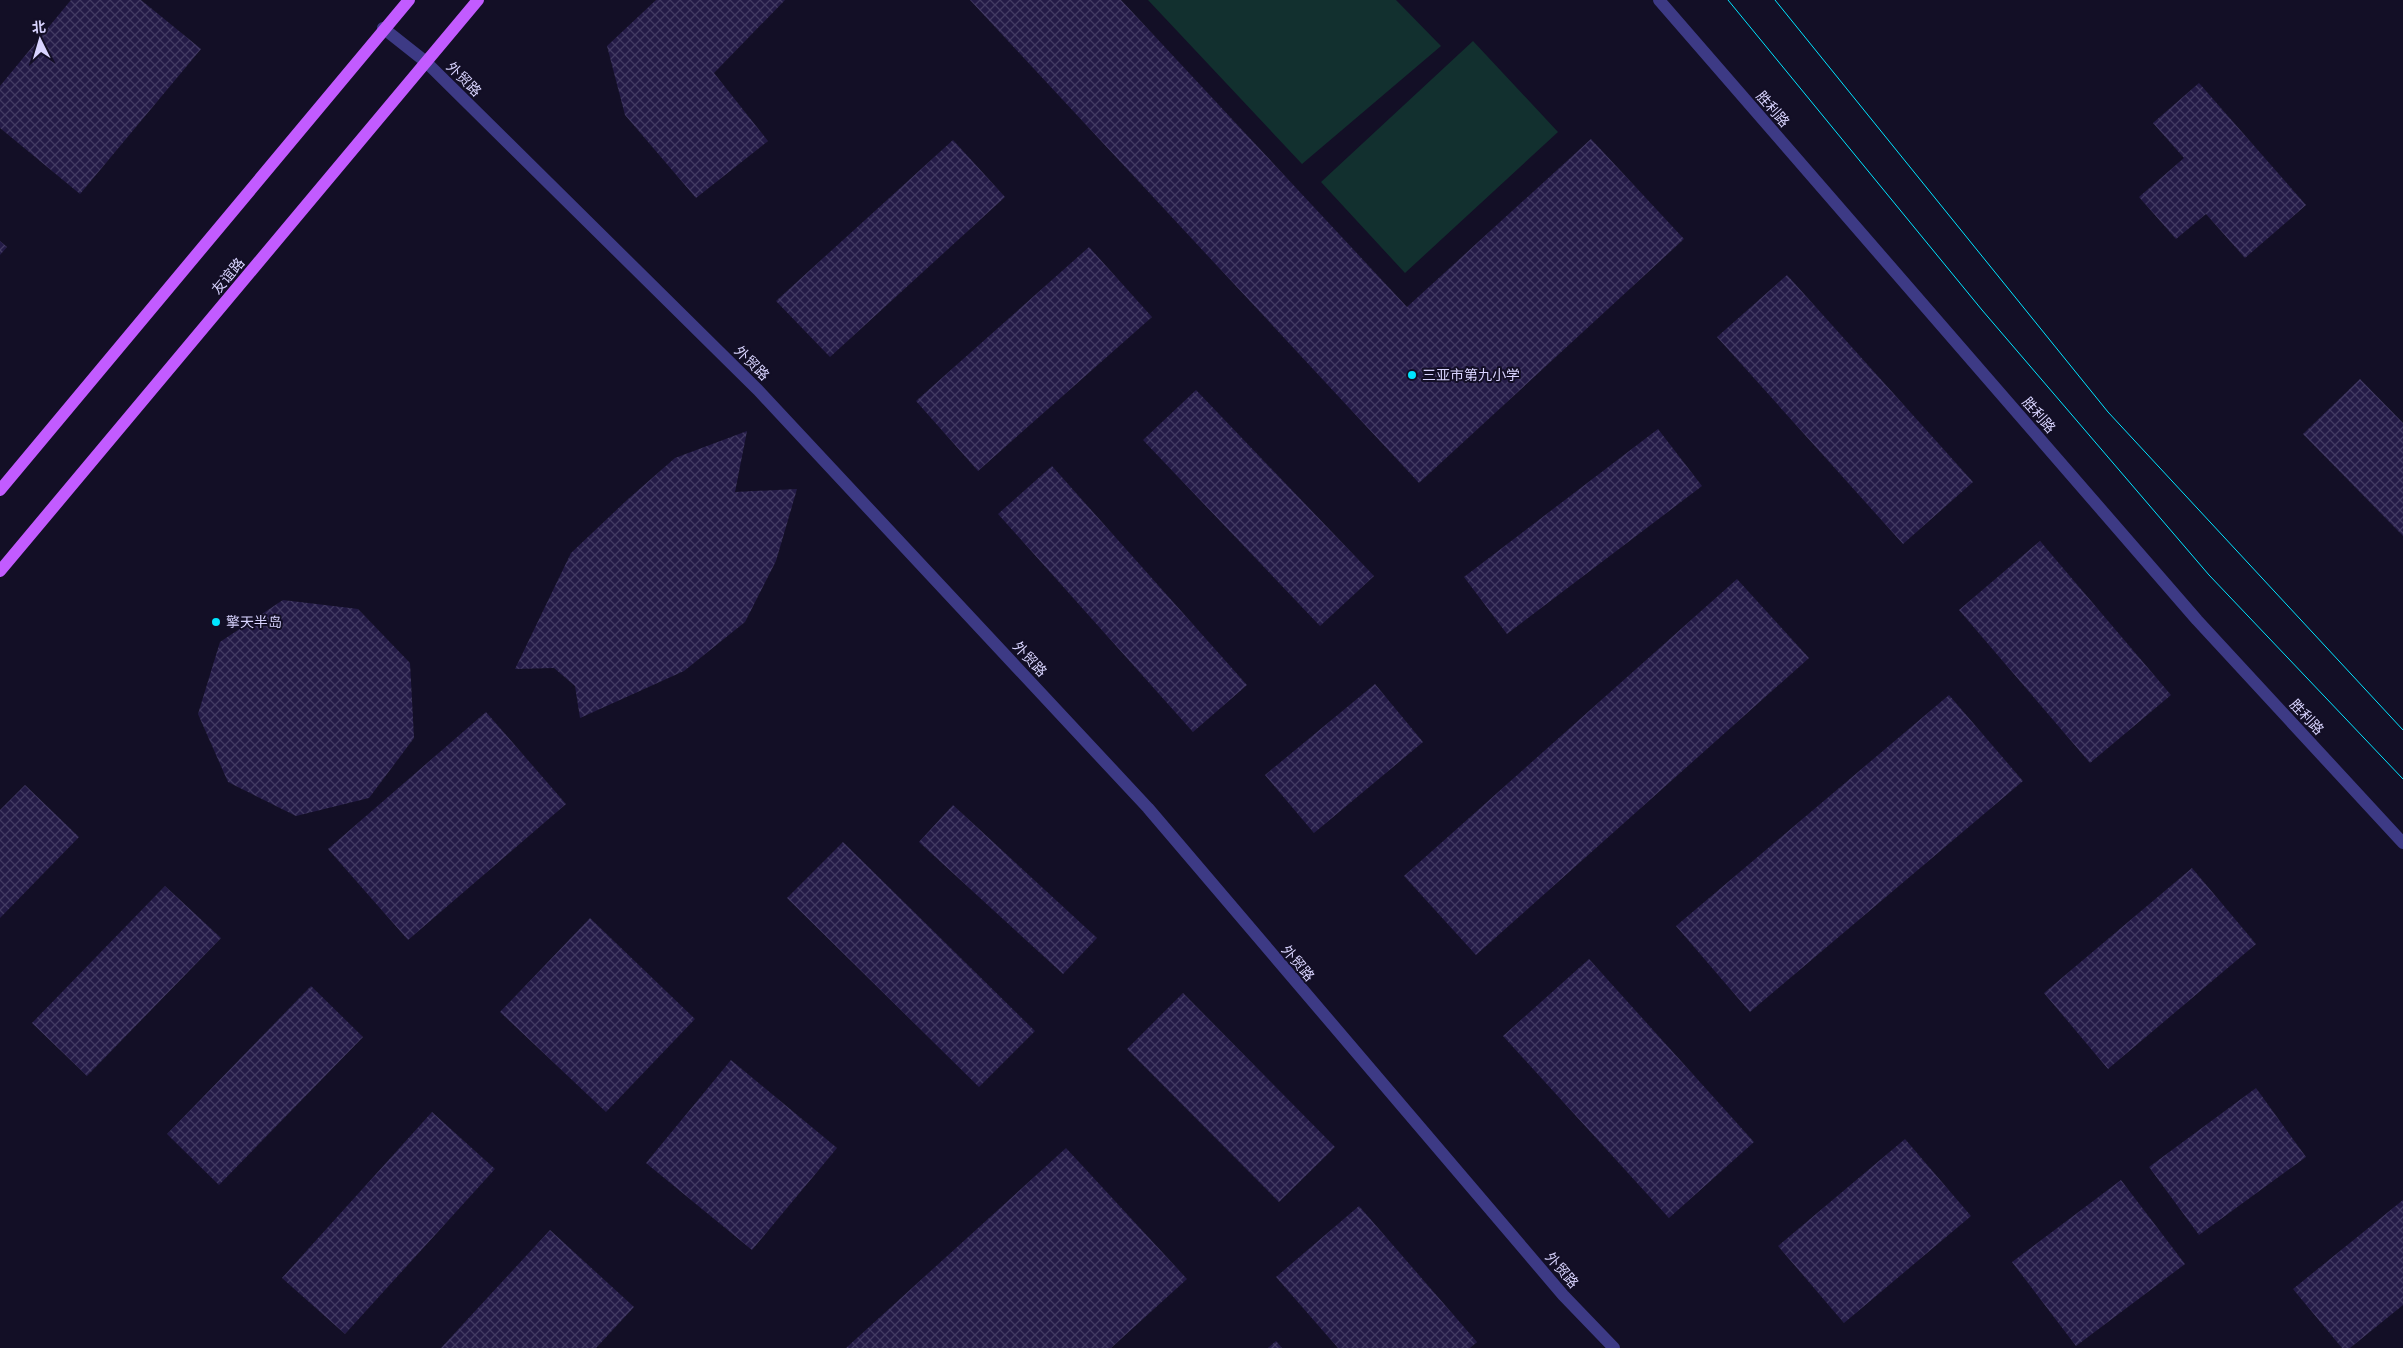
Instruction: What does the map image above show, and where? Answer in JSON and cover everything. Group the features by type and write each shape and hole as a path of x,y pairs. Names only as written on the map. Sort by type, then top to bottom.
{"main road":[{"path":"0,490 305,127 384,28 409,0"},
{"name":"友谊路","path":"0,571 478,0"}],"street":[{"name":"胜利路","path":"1659,0 2197,620 2403,843"},
{"name":"外贸路","path":"384,28 426,62 758,390 1142,800 1563,1295 1614,1348"}],"green space":[{"path":"1148,0 1396,0 1441,46 1302,164"},
{"path":"1473,41 1558,132 1405,273 1321,182"}],"building":[{"path":"71,0 141,0 201,49 80,194 0,128 0,86"},
{"path":"656,0 785,0 714,73 768,141 696,198 625,115 607,46"},
{"path":"970,0 1121,0 1407,307 1591,139 1684,239 1419,483"},
{"path":"2199,83 2306,205 2245,258 2206,214 2176,239 2139,197 2184,158 2153,123"},
{"path":"953,140 1005,197 830,357 776,301"},
{"path":"0,241 7,247 0,255"},
{"path":"1089,247 1152,317 978,471 916,401"},
{"path":"1787,275 1973,482 1903,544 1717,337"},
{"path":"2360,379 2403,423 2403,536 2303,434"},
{"path":"1196,390 1374,576 1320,626 1143,440"},
{"path":"1658,429 1702,486 1507,634 1464,577"},
{"path":"747,431 735,492 797,489 776,561 745,622 684,671 580,718 575,686 554,668 515,669 571,553 675,458"},
{"path":"1052,466 1247,685 1193,732 998,514"},
{"path":"2040,541 2171,695 2090,763 1959,610"},
{"path":"1737,579 1809,658 1476,955 1404,876"},
{"path":"283,600 358,609 410,663 414,738 369,798 296,816 228,782 198,714 220,642"},
{"path":"1375,684 1423,742 1314,833 1265,775"},
{"path":"1949,695 2023,781 1750,1012 1676,926"},
{"path":"486,712 566,804 408,940 328,849"},
{"path":"25,785 79,837 0,918 0,810"},
{"path":"953,805 1097,938 1063,974 919,842"},
{"path":"843,842 1035,1031 979,1087 787,898"},
{"path":"2192,868 2256,944 2108,1069 2044,993"},
{"path":"165,886 221,938 87,1076 32,1023"},
{"path":"590,918 695,1019 606,1112 500,1012"},
{"path":"1589,959 1754,1142 1669,1218 1503,1036"},
{"path":"311,986 363,1037 219,1185 167,1134"},
{"path":"1183,993 1335,1147 1279,1202 1127,1049"},
{"path":"731,1060 837,1148 752,1250 646,1163"},
{"path":"2256,1088 2306,1157 2199,1235 2149,1167"},
{"path":"432,1112 495,1169 345,1334 282,1278"},
{"path":"1905,1139 1971,1216 1844,1323 1778,1246"},
{"path":"1066,1148 1187,1279 1111,1348 846,1348"},
{"path":"2121,1180 2185,1264 2076,1346 2012,1262"},
{"path":"2403,1200 2403,1305 2350,1348 2342,1348 2293,1289"},
{"path":"1359,1206 1477,1342 1470,1348 1338,1348 1276,1277"},
{"path":"550,1230 634,1307 596,1348 441,1348"},
{"path":"1276,1341 1282,1348 1268,1348"}],"tram line":[{"path":"1728,0 1982,310 2209,575 2403,779"},
{"path":"1775,0 2108,412 2403,730"}],"place":[{"name":"三亚市第九小学","path":"1412,375"},
{"name":"擎天半岛","path":"216,622"}]}
